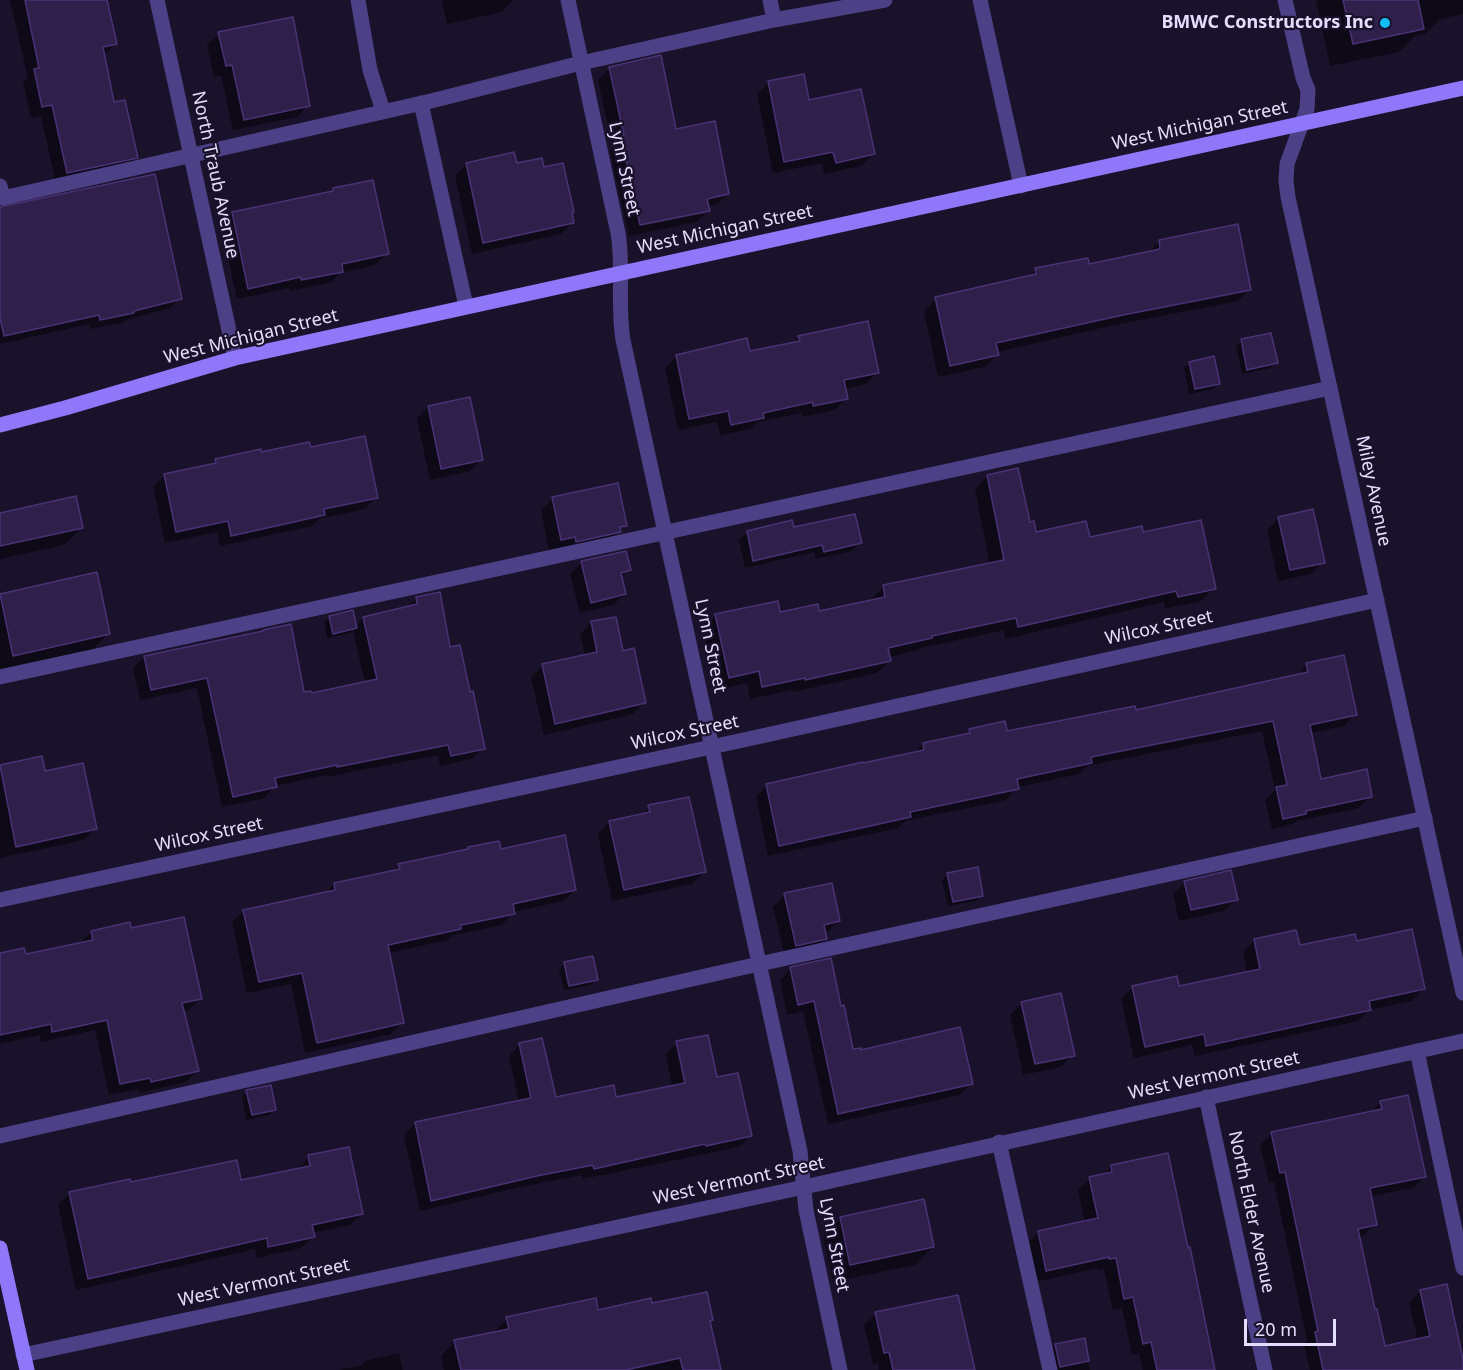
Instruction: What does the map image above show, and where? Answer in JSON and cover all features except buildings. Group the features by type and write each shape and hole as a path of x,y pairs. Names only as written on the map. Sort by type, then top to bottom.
{"main road":[{"name":"West Michigan Street","path":"0,425 235,358 1463,88"},
{"path":"0,1248 25,1362"}],"street":[{"name":"North Traub Avenue","path":"157,0 235,358"},
{"path":"358,0 370,70 383,111"},
{"name":"Lynn Street","path":"568,0 622,257 619,309 621,331 800,1151 808,1223 840,1370"},
{"path":"770,0 774,20"},
{"path":"1,194 191,155 774,20 885,0"},
{"path":"980,0 1021,186"},
{"name":"Miley Avenue","path":"1285,0 1308,90 1307,109 1303,123 1288,159 1287,190 1463,993"},
{"path":"421,103 466,306"},
{"path":"0,677 1330,388"},
{"name":"Wilcox Street","path":"0,900 712,747 1377,600"},
{"path":"0,1136 759,964 1425,819"},
{"name":"West Vermont Street","path":"25,1362 1463,1041"},
{"path":"1417,1051 1463,1268"},
{"name":"North Elder Avenue","path":"1206,1097 1265,1370"},
{"path":"999,1143 1050,1370"}],"place":[{"name":"BMWC Constructors Inc","path":"1385,23"}]}
